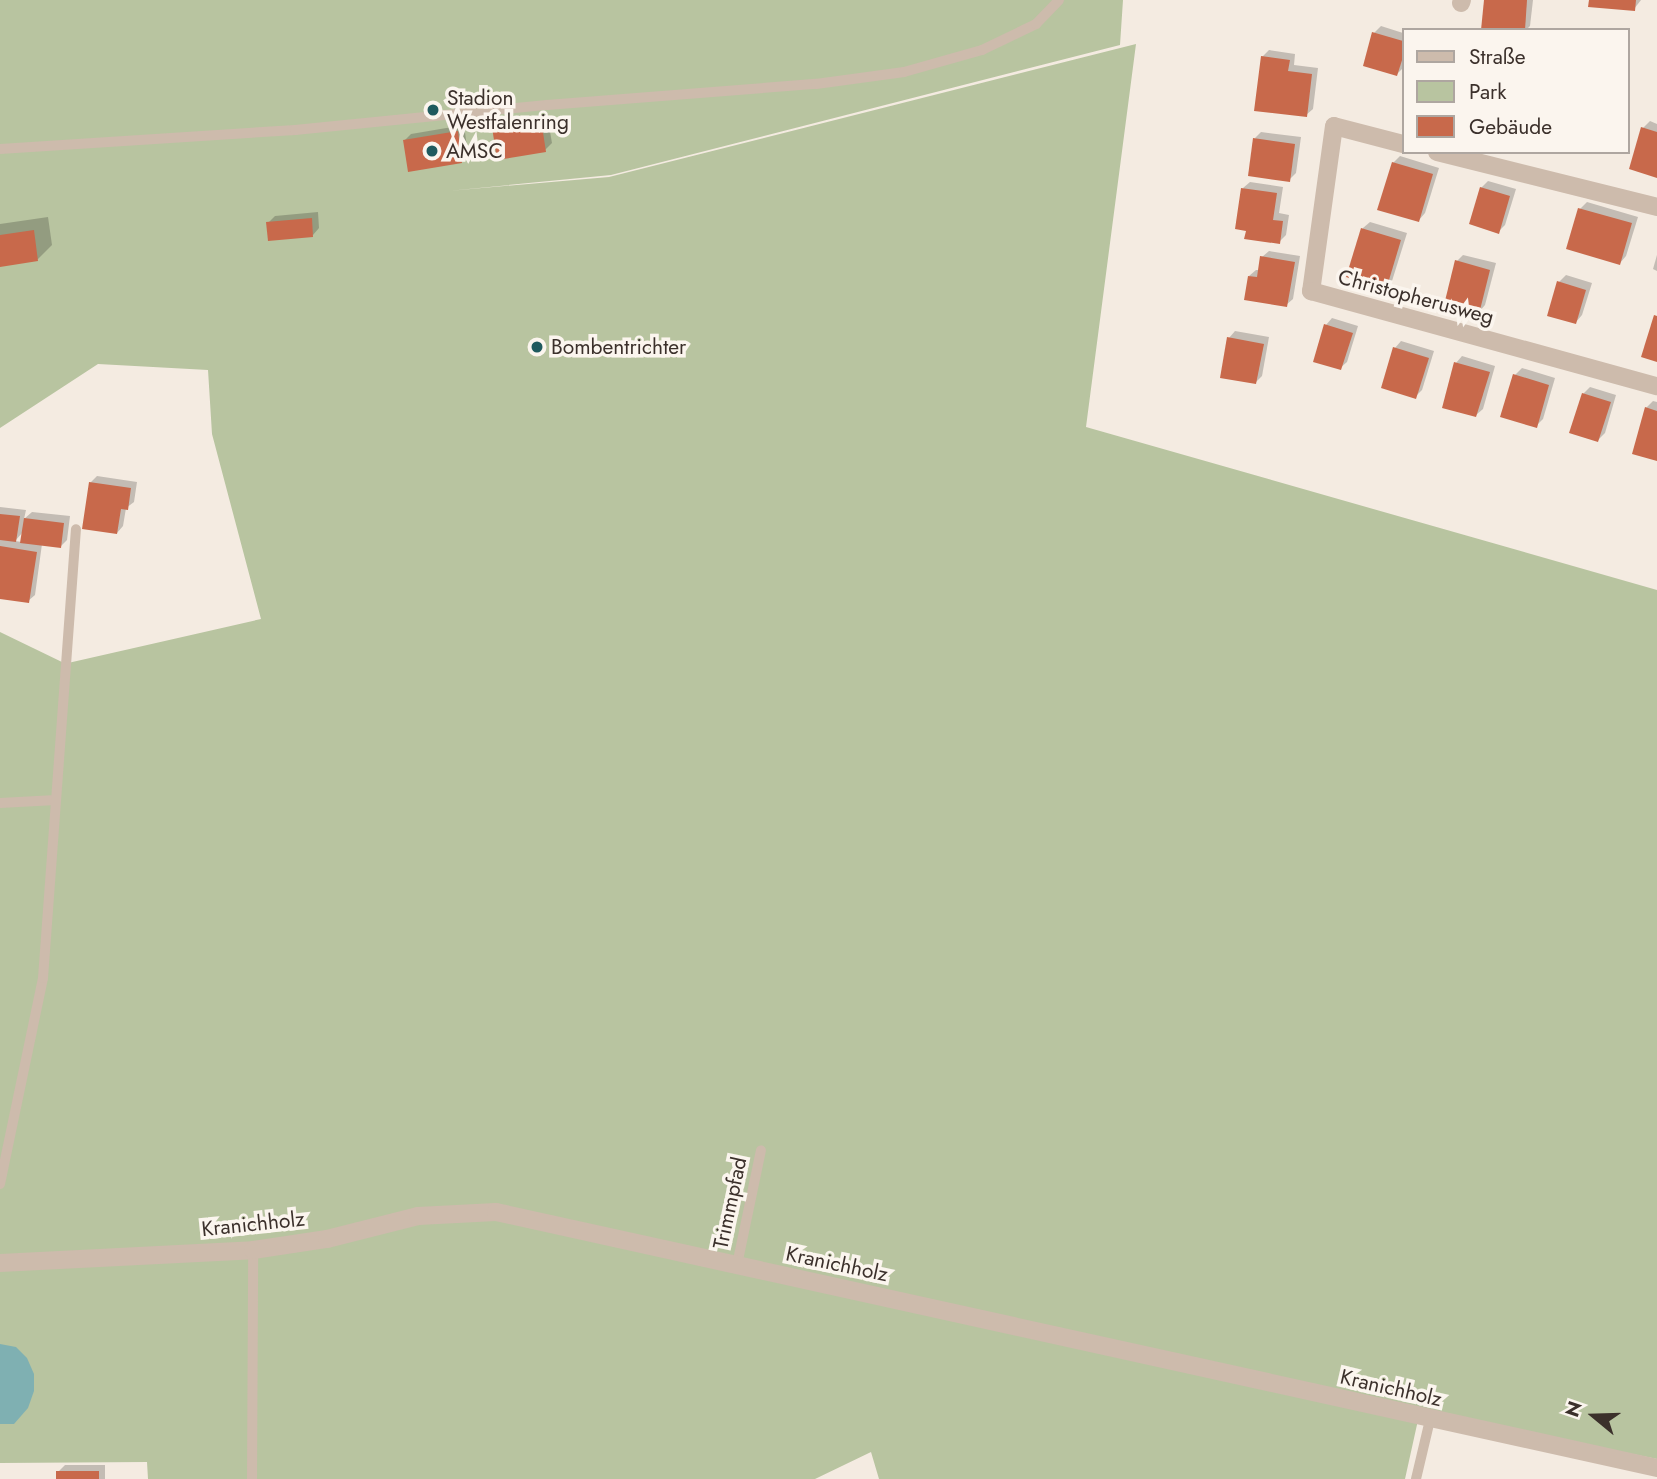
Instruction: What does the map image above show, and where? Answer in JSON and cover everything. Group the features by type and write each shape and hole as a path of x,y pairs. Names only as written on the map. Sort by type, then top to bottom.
{"street":[{"name":"Christopherusweg","path":"1402,144 1334,126 1311,291 1657,386"},
{"path":"1445,154 1657,207"},
{"name":"Kranichholz","path":"0,1263 253,1250 327,1239 418,1216 496,1212 1657,1468"}],"lane":[{"path":"0,149 295,130 547,105 816,84 904,72 982,50 1036,24 1059,0"},
{"path":"0,1184 43,978 76,529"},
{"path":"0,803 56,800"},
{"name":"Trimmpfad","path":"737,1265 761,1150"},
{"path":"252,1479 253,1250"},
{"path":"1416,1479 1430,1420"}],"green space":[{"path":"0,0 1123,0 1120,45 611,175 448,191 609,177 1136,44 1086,427 1657,590 1657,1459 1420,1411 1405,1479 879,1479 871,1452 815,1479 148,1479 147,1462 0,1463 0,806 58,803 68,663 261,619 212,434 208,370 98,364 0,428"},
{"path":"0,632 64,663 54,798 0,800"}],"water":[{"path":"0,1344 16,1347 27,1358 34,1374 34,1391 28,1408 14,1424 0,1424"}],"building":[{"path":"1484,0 1527,0 1525,28 1481,28"},
{"path":"1589,0 1636,0 1635,11 1588,7"},
{"path":"1372,32 1402,41 1402,60 1397,76 1363,66"},
{"path":"1261,56 1290,60 1288,71 1312,74 1307,117 1254,111"},
{"path":"541,119 546,152 497,160 492,127"},
{"path":"1641,127 1657,132 1657,178 1629,169"},
{"name":"AMSC","path":"458,131 462,163 408,172 403,140"},
{"path":"1253,138 1295,144 1290,182 1248,176"},
{"path":"1392,162 1433,174 1419,222 1377,210"},
{"path":"1480,187 1510,196 1499,234 1469,224"},
{"path":"1241,188 1277,193 1273,220 1283,221 1280,244 1244,239 1246,231 1235,229"},
{"path":"1578,208 1632,223 1620,265 1566,249"},
{"path":"312,218 313,237 268,241 266,222"},
{"path":"1361,228 1401,240 1386,290 1346,277"},
{"path":"34,230 38,261 0,267 0,235"},
{"path":"1260,256 1295,262 1287,307 1244,300 1248,276 1257,277"},
{"path":"1455,260 1490,270 1479,314 1444,305"},
{"path":"1557,281 1586,290 1576,324 1547,316"},
{"path":"1654,315 1657,316 1657,362 1641,357"},
{"path":"1324,324 1353,333 1341,370 1313,362"},
{"path":"1227,337 1264,344 1256,384 1220,378"},
{"path":"1393,347 1429,358 1416,399 1381,388"},
{"path":"1454,362 1490,372 1476,417 1442,408"},
{"path":"1513,374 1549,385 1537,428 1500,417"},
{"path":"1582,393 1611,402 1598,442 1569,433"},
{"path":"1645,407 1657,411 1657,461 1632,454"},
{"path":"89,482 131,488 128,510 121,509 117,534 82,529"},
{"path":"0,514 20,516 16,542 0,540"},
{"path":"24,518 64,523 61,548 20,543"},
{"path":"0,546 37,552 29,603 0,599"},
{"path":"56,1471 99,1471 99,1479 56,1479"}],"place":[{"name":"Stadion Westfalenring","path":"433,110"},
{"name":"AMSC","path":"432,151"},
{"name":"Bombentrichter","path":"537,347"}]}
